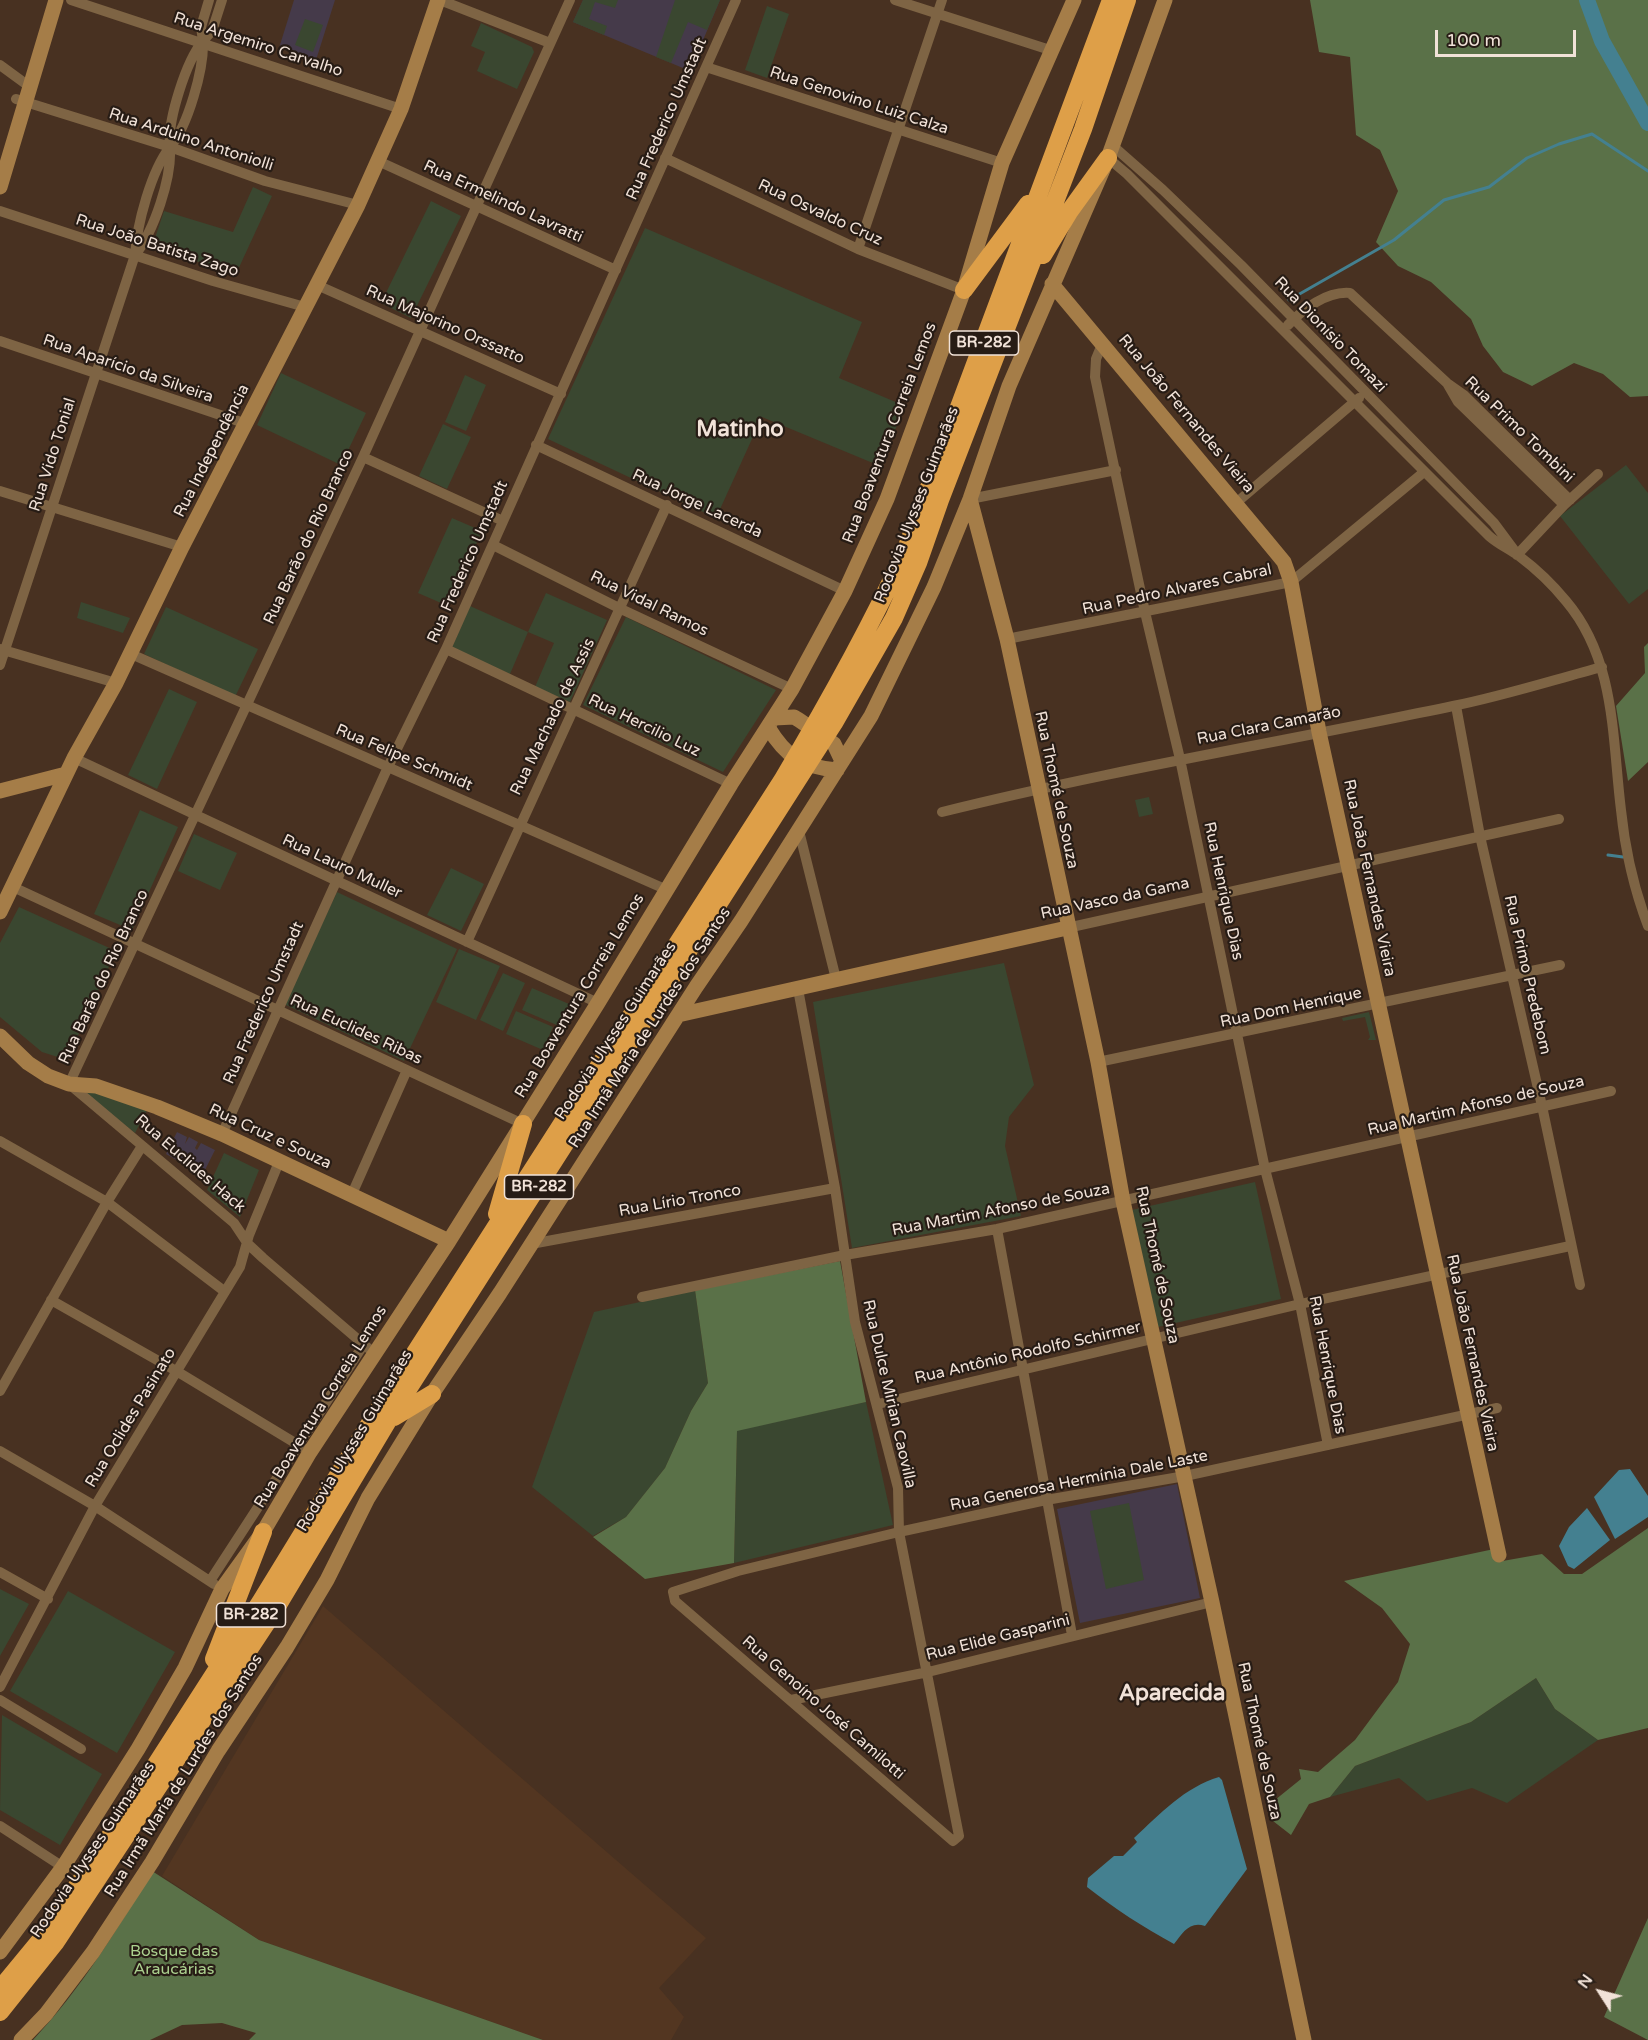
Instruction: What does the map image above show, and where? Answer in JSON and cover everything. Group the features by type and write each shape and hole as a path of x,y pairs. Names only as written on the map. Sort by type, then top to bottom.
{"highway":[{"name":"Rodovia Ulysses Guimarães","path":"827,720 905,552 1040,188 1063,135 1111,0"},
{"name":"Rodovia Ulysses Guimarães","path":"0,2012 55,1944 275,1610 389,1419 827,720 894,618 918,563 1018,294 1083,129 1127,0"},
{"path":"1018,294 1110,152"},
{"path":"964,290 1040,188"},
{"name":"Rodovia Ulysses Guimarães","path":"0,1989 44,1937 199,1698 491,1233 789,783"},
{"path":"491,1233 523,1124"},
{"path":"389,1419 432,1394"},
{"path":"199,1698 263,1532"}],"street":[{"path":"0,187 3,159 40,36 46,0"},
{"path":"40,36 56,0"},
{"name":"Rua Argemiro Carvalho","path":"71,0 400,108"},
{"name":"Rua Vido Tonial","path":"0,665 2,650 135,255 136,239 152,204 160,160 180,135 204,57 201,27 209,0"},
{"name":"Rua Vido Tonial","path":"170,147 168,132 193,53 212,31 222,0"},
{"path":"439,0 550,43"},
{"name":"Rua Independência","path":"0,912 74,758 131,654 182,547 358,205 400,108 439,0"},
{"name":"Rua Barão do Rio Branco","path":"69,1084 363,457 418,330 570,0"},
{"name":"Rua Frederico Umstadt","path":"222,1134 388,767 446,649 736,0"},
{"path":"895,0 1050,50"},
{"path":"858,249 942,0"},
{"name":"Rua Boaventura Correia Lemos","path":"0,1952 63,1867 185,1668 216,1585 263,1532 304,1449 370,1349 449,1241 598,1003 665,889 789,694 845,591 908,448 964,290 1002,163 1074,0"},
{"name":"Rua Irmã Maria de Lurdes dos Santos","path":"21,2040 45,2014 93,1952 152,1862 218,1751 287,1647 327,1580 368,1498 432,1394 799,831 871,716 934,587 970,499 1009,386 1110,152 1165,0"},
{"name":"Rua Arduino Antoniolli","path":"0,65 24,92 266,181 358,205"},
{"name":"Rua Genovino Luiz Calza","path":"706,67 1002,163"},
{"path":"180,96 191,99"},
{"name":"Rua Dionísio Tomazi","path":"1110,152 1163,190 1241,265 1494,523 1517,555"},
{"name":"Rua Dionísio Tomazi","path":"1110,152 1195,242 1424,472 1489,536 1517,555 1566,601 1583,628 1602,667 1612,709 1621,814 1638,898 1648,926"},
{"name":"Rua Osvaldo Cruz","path":"665,158 858,249 964,290"},
{"name":"Rua Ermelindo Lavratti","path":"378,161 616,270"},
{"path":"1154,200 1163,190"},
{"name":"Rua João Batista Zago","path":"0,211 213,281 305,307"},
{"path":"1195,242 1207,232"},
{"path":"1228,274 1241,265"},
{"name":"Rua João Fernandes Vieira","path":"1052,284 1103,342 1284,562 1291,582 1319,732 1466,1413 1499,1555"},
{"name":"Rua Majorino Orssatto","path":"317,285 561,394"},
{"name":"Rua Primo Tombini","path":"1284,330 1293,320 1324,298 1338,292 1350,293 1447,383 1464,395 1567,502"},
{"name":"Rua Aparício da Silveira","path":"0,341 247,424"},
{"name":"Rua Henrique Dias","path":"1103,342 1096,359 1095,378 1145,612 1180,759 1265,1169 1300,1304 1328,1445"},
{"path":"1310,357 1321,348"},
{"path":"1236,503 1365,392"},
{"name":"Rua Jorge Lacerda","path":"536,445 845,591"},
{"path":"363,457 503,521"},
{"path":"970,499 1116,470"},
{"name":"Rua Pedro Alvares Cabral","path":"1007,639 1291,582 1424,472"},
{"path":"1517,555 1567,502 1598,474"},
{"path":"0,491 182,547"},
{"name":"Rua Thomé de Souza","path":"970,499 1007,639 1067,928 1098,1062 1124,1201 1185,1476 1304,2040"},
{"name":"Rua Machado de Assis","path":"467,942 519,824 621,609 667,505"},
{"name":"Rua Vidal Ramos","path":"493,545 789,694"},
{"name":"Rua Hercilio Luz","path":"446,649 731,784"},
{"path":"2,650 116,683"},
{"name":"Rua Felipe Schmidt","path":"131,654 665,889"},
{"name":"Rua Clara Camarão","path":"942,812 1037,788 1456,706 1602,667"},
{"path":"789,694 794,717 834,744 840,766 813,768"},
{"name":"Rua Primo Predebom","path":"1456,706 1480,836 1542,1106 1580,1285"},
{"path":"794,717 771,722 781,748 813,768 823,793"},
{"path":"834,744 855,741"},
{"path":"753,751 781,748"},
{"name":"Rua Lauro Muller","path":"74,758 598,1003"},
{"path":"0,791 66,774"},
{"name":"Rua Vasco da Gama","path":"678,1015 1559,819"},
{"path":"799,831 836,980"},
{"name":"Rua Euclides Ribas","path":"13,888 523,1124"},
{"name":"Rua Dom Henrique","path":"1098,1062 1237,1035 1560,965"},
{"name":"Rua Dulce Mirian Caovilla","path":"798,989 835,1188 863,1360 878,1404 898,1488 899,1532 959,1836 957,1840"},
{"name":"Rua Euclides Hack","path":"0,1036 28,1063 48,1076 69,1084 234,1223 248,1244 370,1349"},
{"path":"352,1194 407,1070"},
{"name":"Rua Cruz e Souza","path":"69,1084 96,1086 157,1107 222,1134 449,1241"},
{"name":"Rua Martim Afonso de Souza","path":"642,1297 845,1255 997,1229 1611,1091"},
{"path":"0,1141 107,1202 224,1291"},
{"path":"0,1391 107,1202 142,1146"},
{"name":"Rua Oclides Pasinato","path":"0,1687 95,1506 240,1266 279,1162"},
{"name":"Rua Lírio Tronco","path":"531,1244 835,1188"},
{"path":"997,1229 1072,1635"},
{"name":"Rua Antônio Rodolfo Schirmer","path":"878,1404 1300,1304 1570,1246"},
{"path":"0,1451 95,1506 216,1585 304,1449 178,1372 51,1300"},
{"name":"Rua Generosa Hermínia Dale Laste","path":"672,1596 675,1589 738,1571 899,1532 1046,1500 1185,1476 1497,1408"},
{"path":"0,1572 48,1599"},
{"name":"Rua Genoíno José Camilotti","path":"672,1596 675,1601 953,1840 957,1840"},
{"name":"Rua Elide Gasparini","path":"791,1700 928,1672 1212,1602"},
{"path":"0,1700 81,1749"},
{"path":"0,1826 63,1867"}],"shaded area":[{"path":"294,0 335,0 316,60 279,48"},
{"path":"583,0 720,0 690,71 573,22"},
{"path":"177,1132 187,1137 185,1144 189,1137 198,1142 195,1148 197,1150 201,1143 215,1150 201,1178 192,1174 194,1167 189,1164 187,1166 166,1154"},
{"path":"1177,1484 1200,1598 1080,1623 1057,1509"},
{"path":"323,1606 706,1938 659,1988 684,2017 671,2040 543,2040 259,1940 162,1876"}],"green space":[{"path":"583,0 618,0 615,8 595,2 589,19 607,26 604,35 573,22"},
{"path":"675,0 720,0 707,30 688,22 671,63 656,57"},
{"path":"1310,0 1648,0 1648,396 1630,397 1603,374 1574,363 1532,386 1503,372 1483,346 1471,319 1431,282 1398,266 1376,242 1398,191 1380,150 1356,135 1350,57 1319,52"},
{"path":"767,6 789,14 767,78 745,70"},
{"path":"305,19 323,25 313,52 295,45"},
{"path":"481,23 532,47 534,52 517,89 477,71 485,52 471,46"},
{"path":"253,187 272,196 236,274 152,247 164,211 233,232"},
{"path":"431,201 461,216 411,318 381,303"},
{"path":"645,228 862,322 839,378 905,406 880,466 762,417 716,518 548,439"},
{"path":"281,373 366,413 341,465 257,425"},
{"path":"465,375 486,385 466,431 445,422"},
{"path":"443,424 471,437 447,489 419,476"},
{"path":"1626,465 1648,493 1648,589 1629,604 1560,516"},
{"path":"452,518 482,531 448,606 418,593"},
{"path":"546,593 607,620 570,702 535,687 554,643 528,632"},
{"path":"81,602 130,618 123,633 77,618"},
{"path":"470,606 528,632 510,674 451,649"},
{"path":"166,607 258,649 235,697 144,654"},
{"path":"626,617 776,690 723,772 583,705"},
{"path":"1648,643 1648,762 1628,781 1616,706 1645,673 1644,647"},
{"path":"169,689 197,702 157,789 128,775"},
{"path":"1149,797 1153,814 1139,817 1135,800"},
{"path":"140,810 178,827 132,930 94,914"},
{"path":"194,834 237,853 220,890 178,871"},
{"path":"451,868 484,884 461,931 427,915"},
{"path":"337,892 457,949 404,1061 284,1004"},
{"path":"19,907 116,951 67,1060 42,1052 0,1017 0,943"},
{"path":"459,949 500,966 476,1020 436,1002"},
{"path":"1004,963 1034,1085 1009,1117 1005,1146 1021,1216 852,1248 813,1002"},
{"path":"503,973 525,983 503,1031 480,1020"},
{"path":"532,988 569,1004 559,1026 522,1010"},
{"path":"516,1011 553,1027 543,1050 506,1034"},
{"path":"1369,1012 1376,1040 1368,1040 1370,1037 1365,1017 1343,1021 1342,1018"},
{"path":"74,1085 147,1110 135,1133"},
{"path":"224,1153 259,1170 240,1217 207,1190"},
{"path":"1255,1182 1281,1299 1158,1327 1132,1210"},
{"path":"840,1261 866,1402 737,1431 734,1563 645,1579 593,1537 626,1517 665,1468 691,1411 708,1383 695,1290"},
{"path":"695,1290 708,1383 691,1411 665,1468 626,1517 593,1536 532,1487 594,1312"},
{"path":"866,1402 893,1525 734,1563 737,1430"},
{"path":"1129,1503 1144,1580 1106,1589 1090,1511"},
{"path":"1648,1528 1648,1728 1598,1740 1555,1709 1536,1678 1471,1722 1355,1766 1330,1797 1309,1804 1291,1835 1273,1821 1270,1804 1301,1779 1299,1769 1318,1772 1355,1740 1398,1682 1410,1644 1382,1608 1344,1581 1494,1549 1497,1562 1542,1554 1564,1574 1582,1574"},
{"path":"0,1589 29,1604 0,1656"},
{"path":"68,1591 175,1652 117,1753 10,1691"},
{"path":"1536,1678 1555,1709 1598,1740 1507,1803 1472,1788 1427,1801 1399,1778 1330,1797 1355,1766 1471,1722"},
{"path":"2,1715 102,1774 60,1845 0,1810"},
{"name":"Bosque das Araucárias","path":"152,1871 259,1940 543,2040 249,2040 256,2033 222,2023 182,2025 150,2040 33,2040 83,1980"},
{"path":"1648,1918 1648,2040 1604,2017"}],"water":[{"path":"1630,1469 1648,1496 1648,1517 1615,1539 1594,1497 1619,1470"},
{"path":"1587,1508 1610,1540 1574,1569 1568,1566 1559,1546 1569,1527"},
{"path":"1219,1777 1222,1780 1247,1869 1205,1926 1191,1927 1174,1944 1129,1917 1087,1887 1088,1878 1114,1856 1123,1856 1137,1842 1134,1838 1184,1794"}],"waterway":[{"path":"1587,0 1602,41 1648,123"},
{"path":"1289,300 1394,240 1444,200 1489,187 1527,158 1559,144 1592,134 1648,171"},
{"path":"1608,855 1623,857"}],"district":[{"name":"Matinho","path":"740,430"},
{"name":"Aparecida","path":"1172,1694"}]}
